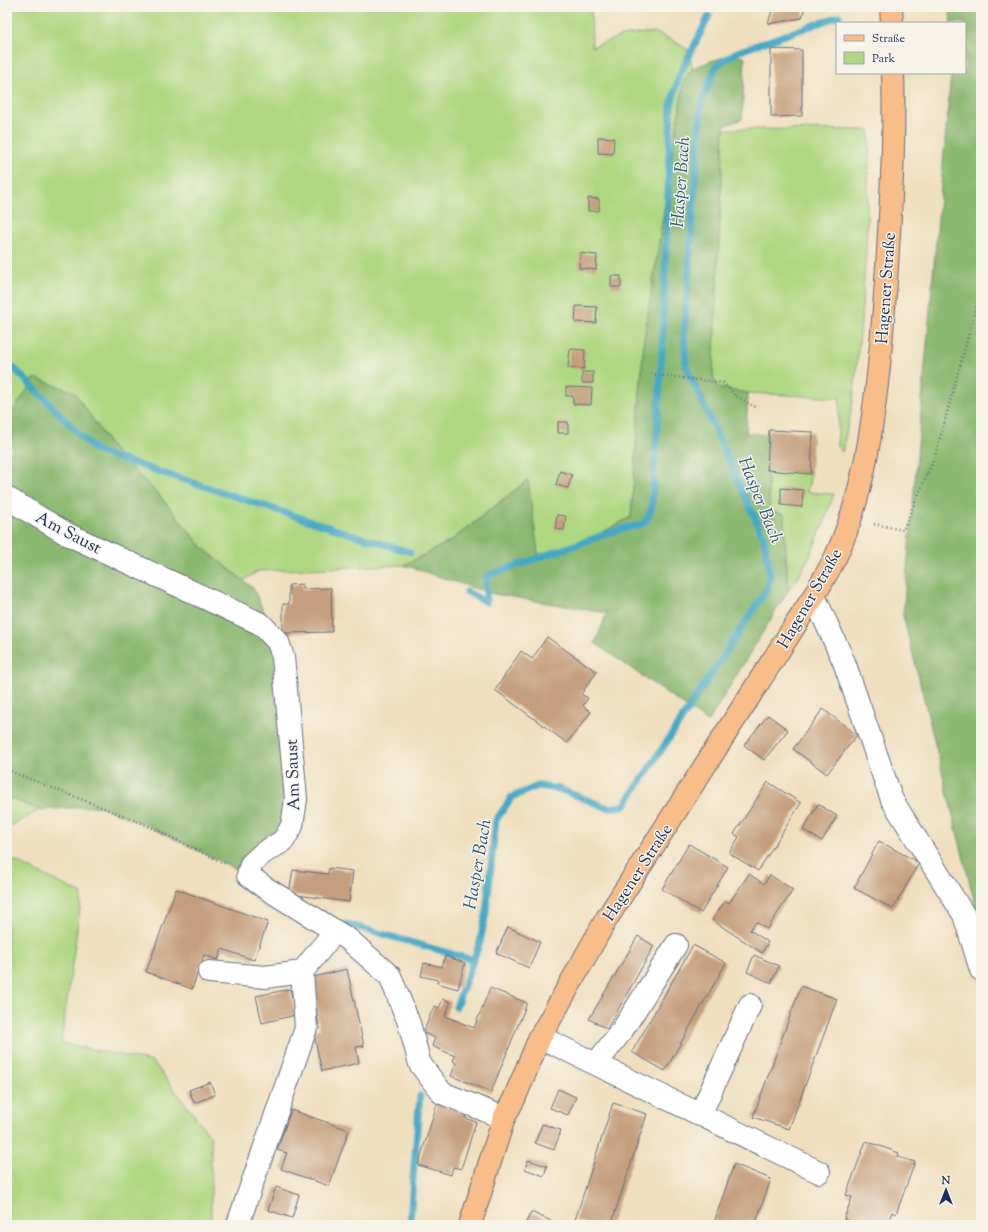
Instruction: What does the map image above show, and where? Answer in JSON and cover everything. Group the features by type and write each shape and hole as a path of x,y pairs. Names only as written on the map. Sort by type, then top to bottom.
{"main road":[{"path":"891,7 892,22"},
{"name":"Hagener Straße","path":"470,1225 504,1118 514,1099 540,1037 607,918 814,596 836,556 850,519 860,486 874,414 884,314 890,215 894,108 893,74"}],"street":[{"name":"Am Saust","path":"7,498 67,534 261,624 278,642 283,657 296,799 292,826 283,842 263,853 251,864 248,875"},
{"path":"814,596 844,662 892,800 964,915 981,970"},
{"path":"248,875 264,887 348,939 390,976 409,1023 420,1064 442,1093 504,1118"},
{"path":"238,1224 306,1028 302,972 335,931"},
{"path":"596,1064 623,1029 676,945"},
{"path":"209,972 265,977 302,972"},
{"path":"700,1115 750,1005"},
{"path":"540,1037 819,1172"}],"path":[{"path":"850,519 903,530 935,456 981,290"},
{"path":"651,374 724,383 736,396 757,408"},
{"path":"7,770 144,824 248,875"}],"green space":[{"path":"7,7 591,7 592,47 621,36 654,32 687,49 693,68 684,80 644,340 631,517 603,532 539,561 527,480 451,541 404,565 258,571 243,581 203,548 159,495 112,448 74,392 12,414 13,450 7,461"},
{"path":"949,7 981,7 981,928 903,615 951,74 966,74 966,22 951,22"},
{"path":"732,55 745,57 742,119 724,126 713,375 718,388 748,393 746,433 769,435 767,470 770,512 784,514 788,591 708,722 595,643 607,613 489,593 404,565 451,541 528,480 539,560 603,532 631,517 644,340 684,80 693,68"},
{"path":"724,129 870,130 866,252 860,334 853,402 842,452 837,446 840,398 748,393 718,388 713,375"},
{"path":"35,378 74,392 112,448 159,495 203,548 253,588 278,642 292,826 248,875 144,824 100,806 40,810 7,797 7,461 13,450 11,414"},
{"path":"767,470 811,474 807,492 834,494 809,557 803,569 788,591 784,515 770,512"},
{"path":"7,797 40,810 7,828"},
{"path":"7,857 82,894 61,1043 153,1062 211,1137 211,1225 7,1225"}],"building":[{"path":"773,7 805,7 802,18 768,24"},
{"path":"771,49 802,50 802,116 771,117"},
{"path":"598,137 614,138 613,154 598,153"},
{"path":"588,198 599,199 599,211 588,211"},
{"path":"580,253 597,255 596,270 579,268"},
{"path":"611,276 621,276 621,287 611,287"},
{"path":"576,306 597,307 596,323 575,322"},
{"path":"570,349 585,350 584,369 568,368"},
{"path":"582,372 593,372 593,383 582,383"},
{"path":"566,387 592,388 591,405 573,404 573,396 566,396"},
{"path":"558,422 568,422 568,433 558,433"},
{"path":"769,430 813,432 811,474 767,470"},
{"path":"560,471 572,475 568,488 556,485"},
{"path":"781,488 803,490 802,507 781,505"},
{"path":"557,515 566,516 564,530 555,529"},
{"path":"303,584 303,589 331,588 332,632 283,633 283,604 289,604 289,585"},
{"path":"547,637 597,672 581,694 588,698 583,706 591,712 567,743 495,690 521,651 532,659"},
{"path":"823,709 857,735 827,774 793,749"},
{"path":"768,715 788,730 764,760 744,745"},
{"path":"768,782 801,803 758,871 729,853 739,837 734,834"},
{"path":"818,804 837,816 822,841 803,830"},
{"path":"879,841 919,863 893,909 854,888"},
{"path":"689,844 728,867 701,913 662,889"},
{"path":"329,868 353,871 349,902 289,894 293,870 328,874"},
{"path":"749,874 764,884 770,875 793,890 767,929 756,922 750,930 768,942 762,953 712,920 725,901 729,903"},
{"path":"176,889 268,922 254,960 222,949 218,960 204,955 192,989 146,972"},
{"path":"508,927 540,942 529,968 496,953"},
{"path":"638,936 654,946 607,1029 589,1019"},
{"path":"693,945 726,963 665,1071 632,1052"},
{"path":"754,955 779,966 771,983 747,972"},
{"path":"445,956 465,963 458,989 437,983 438,980 421,976 424,963 442,967"},
{"path":"347,969 364,1046 356,1047 359,1063 322,1071 313,1031 320,1029 309,978"},
{"path":"801,986 837,999 789,1129 753,1117"},
{"path":"490,988 527,1003 491,1092 451,1076 456,1063 453,1061 455,1056 432,1046 435,1038 423,1033 434,1006 439,1008 443,999 451,1002 445,1016 474,1028"},
{"path":"290,989 296,1015 262,1023 256,996"},
{"path":"210,1082 215,1095 194,1103 189,1090"},
{"path":"558,1089 576,1097 568,1115 550,1108"},
{"path":"613,1103 647,1114 611,1225 591,1225 575,1220"},
{"path":"437,1104 467,1114 465,1118 476,1122 461,1169 453,1167 451,1175 418,1165"},
{"path":"291,1110 349,1130 329,1186 281,1169 287,1153 277,1150"},
{"path":"542,1124 561,1130 554,1150 535,1143"},
{"path":"866,1141 899,1153 898,1157 915,1162 896,1214 892,1212 887,1225 847,1225 849,1221 844,1219 852,1197 846,1195"},
{"path":"528,1160 547,1166 544,1176 525,1169"},
{"path":"734,1164 771,1179 755,1225 713,1225"},
{"path":"276,1187 299,1195 292,1218 268,1210"},
{"path":"531,1212 560,1225 525,1225"}],"waterway":[{"path":"467,592 486,602 486,576 624,528 640,525 649,517 652,505 662,355 671,105 680,74 709,16"},
{"name":"Hasper Bach","path":"456,1007 480,942 486,913 496,820 512,797 538,786 559,789 608,808 624,806 767,589 770,575 764,538 686,366 684,334 701,104 716,66 737,52 839,16"},
{"path":"7,363 16,370 96,451 347,533 410,552"},
{"path":"347,924 470,959 474,958"},
{"name":"Hasper Bach","path":"410,1225 420,1096"}]}
